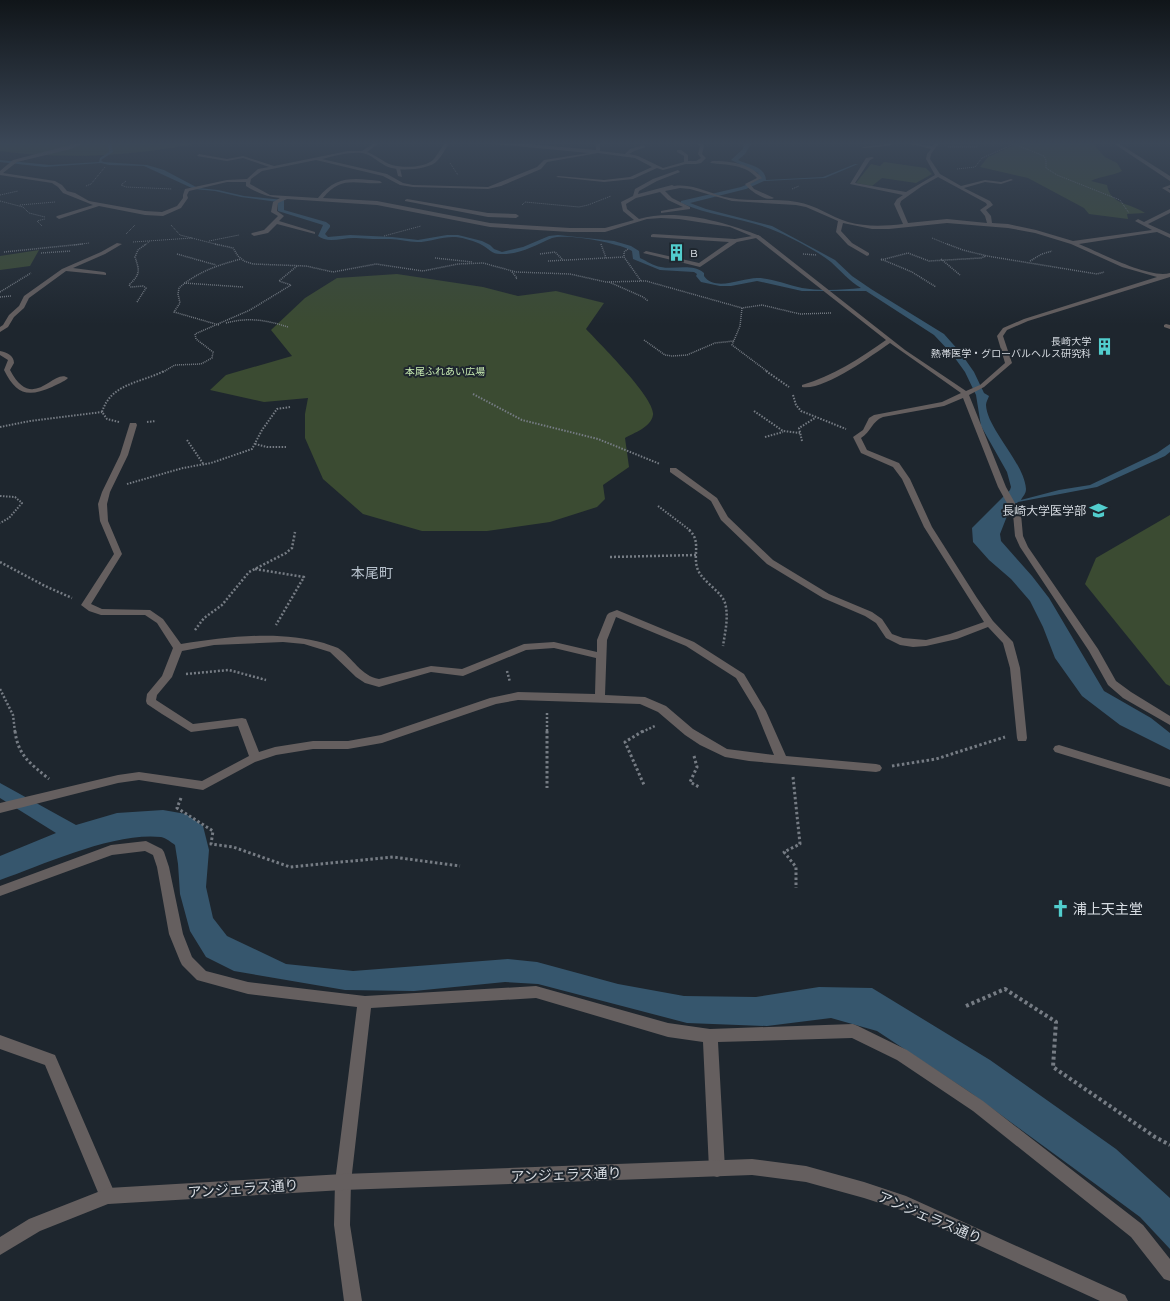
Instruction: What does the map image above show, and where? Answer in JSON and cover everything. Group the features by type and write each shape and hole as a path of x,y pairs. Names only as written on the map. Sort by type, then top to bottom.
{"street":[{"path":"59,218 98,204 147,214 163,214 179,207 182,204"},
{"path":"254,234 265,233 281,216 274,212 276,204"},
{"path":"375,204 397,206 473,222 523,227 605,230 639,220 664,216 679,217 731,226 758,237 922,365 969,392 1002,487 1017,514 1019,536 1024,547 1094,651 1112,683 1127,695 1170,721"},
{"path":"397,206 401,204"},
{"path":"427,204 488,215 516,216"},
{"path":"623,204 629,214 639,220"},
{"path":"664,216 663,212 688,208 679,204"},
{"path":"795,204 808,206 841,220 872,227 947,221 990,224 1036,232 1073,243 1124,266 1163,277"},
{"path":"897,204 906,225"},
{"path":"989,204 990,205 983,210 988,216 990,224"},
{"path":"1146,223 1170,211"},
{"path":"841,220 838,231 850,244 867,254"},
{"path":"1138,221 1146,223 1170,236"},
{"path":"276,222 313,233"},
{"path":"1073,243 1160,230"},
{"path":"653,236 735,241 758,237"},
{"path":"646,253 700,265 735,241"},
{"path":"0,330 6,326 11,316 22,307 26,297 66,269 103,254 119,244"},
{"path":"66,269 104,274"},
{"path":"1022,738 1015,668 1008,642 990,623 973,599 928,527 906,479 896,465 864,451 857,437 866,431 869,422 873,418 881,415 944,404 982,386 1009,363 1000,336 1005,329 1026,320 1170,275"},
{"path":"804,386 818,383 844,371 890,341"},
{"path":"0,353 5,354 11,360 7,370 15,386 22,391 28,392 38,390 65,378"},
{"path":"133,425 121,463 107,490 102,511 116,544 118,554 86,605 101,612 148,612 160,621 182,647"},
{"path":"673,470 714,500 724,518 770,562 826,596 836,599 879,620 882,628 889,636 901,641 919,644 937,641 990,623"},
{"path":"600,698 601,656 605,634 612,615 617,613 690,644 740,676 761,711 786,760"},
{"path":"182,647 214,642 268,639 305,641 334,650 360,675 373,683 379,683 431,669 463,672 524,647 554,645 601,656"},
{"path":"182,647 167,677 152,694 151,701 156,706 181,720 191,728 242,722 255,758"},
{"path":"4,807 139,776 203,786 255,758 275,751 313,745 348,745 382,739 494,701 514,697 547,696 641,700 662,709 688,732 725,753 749,757 876,768"},
{"path":"1059,749 1170,783"},
{"path":"0,891 111,850 146,846 158,852 163,867 176,934 187,961 202,976 248,988 366,1002 536,992 668,1030 710,1036 854,1031 902,1055 978,1106 1137,1231 1170,1273"},
{"path":"352,1301 342,1224 343,1182 366,1002"},
{"path":"710,1036 717,1169"},
{"path":"0,1042 50,1060 108,1196"},
{"name":"アンジェラス通り","path":"0,1247 35,1225 108,1196 343,1182 752,1168 806,1174 864,1190 906,1204 1119,1301"}],"path":[{"path":"13,204 19,205 33,204"},
{"path":"538,204 555,206 586,206 591,204"},
{"path":"19,205 36,215 59,218"},
{"path":"119,244 119,241 147,214"},
{"path":"163,214 163,217 180,235 233,248 242,259 253,264 298,265 333,272 376,264 423,271 458,264 480,263"},
{"path":"208,241 228,236 254,234"},
{"path":"928,237 987,256 1097,274 1124,266"},
{"path":"4,252 67,244 97,243 104,240 119,244 194,238"},
{"path":"137,302 146,288 143,286 131,287 129,285 137,277 139,270 135,257 138,250 150,241"},
{"path":"600,242 606,258"},
{"path":"628,248 624,252 624,257 641,281"},
{"path":"540,254 555,252 564,260"},
{"path":"881,260 908,253 929,261 941,259 981,258 987,256"},
{"path":"177,254 217,265"},
{"path":"867,254 912,272 936,287"},
{"path":"548,261 624,257"},
{"path":"434,258 489,264 511,271 526,273 570,274 609,282 643,297 648,301"},
{"path":"242,259 217,265 197,273 184,282 179,288 178,294 180,303 174,312 219,325 245,318 265,319 288,327"},
{"path":"941,259 960,275"},
{"path":"102,412 105,402 125,385 160,373 175,365 201,364 212,358 213,352 196,339 195,334 219,325 250,310 291,285 279,280 298,265"},
{"path":"511,271 517,278 515,279"},
{"path":"0,292 31,273"},
{"path":"609,282 641,281 671,287 742,308 762,305 800,314 822,313 859,315"},
{"path":"184,282 213,286 243,287"},
{"path":"742,308 740,326 732,345 792,389 796,405 801,411 847,430 857,437"},
{"path":"644,340 664,355 672,356 693,353 715,343 734,341"},
{"path":"473,394 522,420 598,439 673,470"},
{"path":"107,490 162,476 183,468 204,465 252,449 262,430 277,409 290,407"},
{"path":"754,411 783,432"},
{"path":"102,412 107,419 133,425 156,421"},
{"path":"0,427 30,421 102,412"},
{"path":"802,442 799,428 815,418"},
{"path":"765,437 783,432 800,433"},
{"path":"187,440 204,465"},
{"path":"255,444 267,447 286,447"},
{"path":"0,496 15,497 22,503 9,518 0,523"},
{"path":"658,506 694,534 698,542 695,562 699,572 725,602 728,618 725,639 717,660"},
{"path":"182,647 197,626 222,605 248,572 286,553 292,548 294,532"},
{"path":"610,557 696,555"},
{"path":"0,562 45,586 72,598 91,596"},
{"path":"254,569 304,577 268,639"},
{"path":"500,657 508,672 514,697"},
{"path":"167,677 229,670 266,680"},
{"path":"0,689 13,714 16,742 25,759 64,792"},
{"path":"547,696 547,788"},
{"path":"644,785 625,742 645,730 674,720"},
{"path":"688,732 697,767 690,782 699,787"},
{"path":"876,768 936,759 1002,737 1022,738"},
{"path":"786,760 800,844 784,852 796,867 796,888"},
{"path":"188,784 177,808 213,831 211,844 233,847 290,867 393,857 460,866"},
{"path":"966,1006 1005,989 1056,1022 1054,1066 1130,1120 1170,1145"}],"green space":[{"path":"1076,204 1124,204 1145,213 1127,214 1128,219 1089,214 1084,208"},
{"path":"39,250 30,266 0,270 0,256"},
{"name":"本尾ふれあい広場","path":"397,274 483,287 518,296 556,291 604,303 586,329 637,384 652,407 653,415 652,419 646,426 625,438 629,467 603,485 605,499 597,507 550,522 487,531 422,531 363,514 323,479 305,438 305,414 308,398 264,402 210,390 226,375 292,356 271,330 305,298 337,278"},
{"path":"1170,515 1170,686 1166,684 1085,584 1096,558"}],"water":[{"path":"278,204 284,204 284,210 326,222 330,225 325,234 328,237 350,235 418,240 447,235 458,235 482,241 494,249 502,252 523,247 549,236 558,235 614,241 631,246 639,251 640,258 653,265 666,268 694,268 704,273 704,276 709,281 715,283 722,284 763,278 808,289 839,290 861,288 831,262 791,238 766,227 693,208 683,204 692,204 706,209 772,226 835,260 852,276 871,289 944,334 960,352 974,372 984,393 989,396 986,405 992,424 1013,457 1024,479 1026,491 1021,500 1059,490 1090,485 1157,453 1170,444 1170,452 1165,456 1097,487 1018,502 1009,511 1000,534 1001,541 1049,598 1104,691 1151,718 1170,733 1170,750 1120,725 1082,696 1055,658 1043,627 1030,601 1011,579 989,560 973,542 972,528 1010,490 1011,487 1007,472 981,426 976,395 965,372 952,354 934,335 866,291 802,291 757,281 731,286 720,286 701,282 696,276 697,274 694,272 660,270 633,259 632,251 626,248 605,242 580,238 552,238 521,251 507,254 497,254 476,242 456,237 446,237 417,242 393,239 356,238 326,240 318,236 323,225 278,211"},
{"path":"0,783 76,825 117,813 163,810 186,814 203,826 209,850 206,887 213,918 227,936 286,964 353,971 508,959 537,962 618,984 684,996 756,997 819,987 872,988 990,1060 1116,1149 1170,1198 1170,1249 1140,1217 971,1093 877,1031 831,1018 767,1026 687,1023 538,984 505,982 414,991 345,990 234,971 206,957 190,931 180,894 175,845 161,837 122,839 101,844 58,858 0,880 0,856 56,833 0,798"}],"place":[{"name":"Ｂ","path":"676,253"},
{"name":"長崎大学 熱帯医学・グローバルヘルス研究科","path":"1104,347"},
{"name":"長崎大学医学部","path":"1099,510"},
{"name":"浦上天主堂","path":"1060,908"}],"district":[{"name":"本尾町","path":"372,572"}]}
